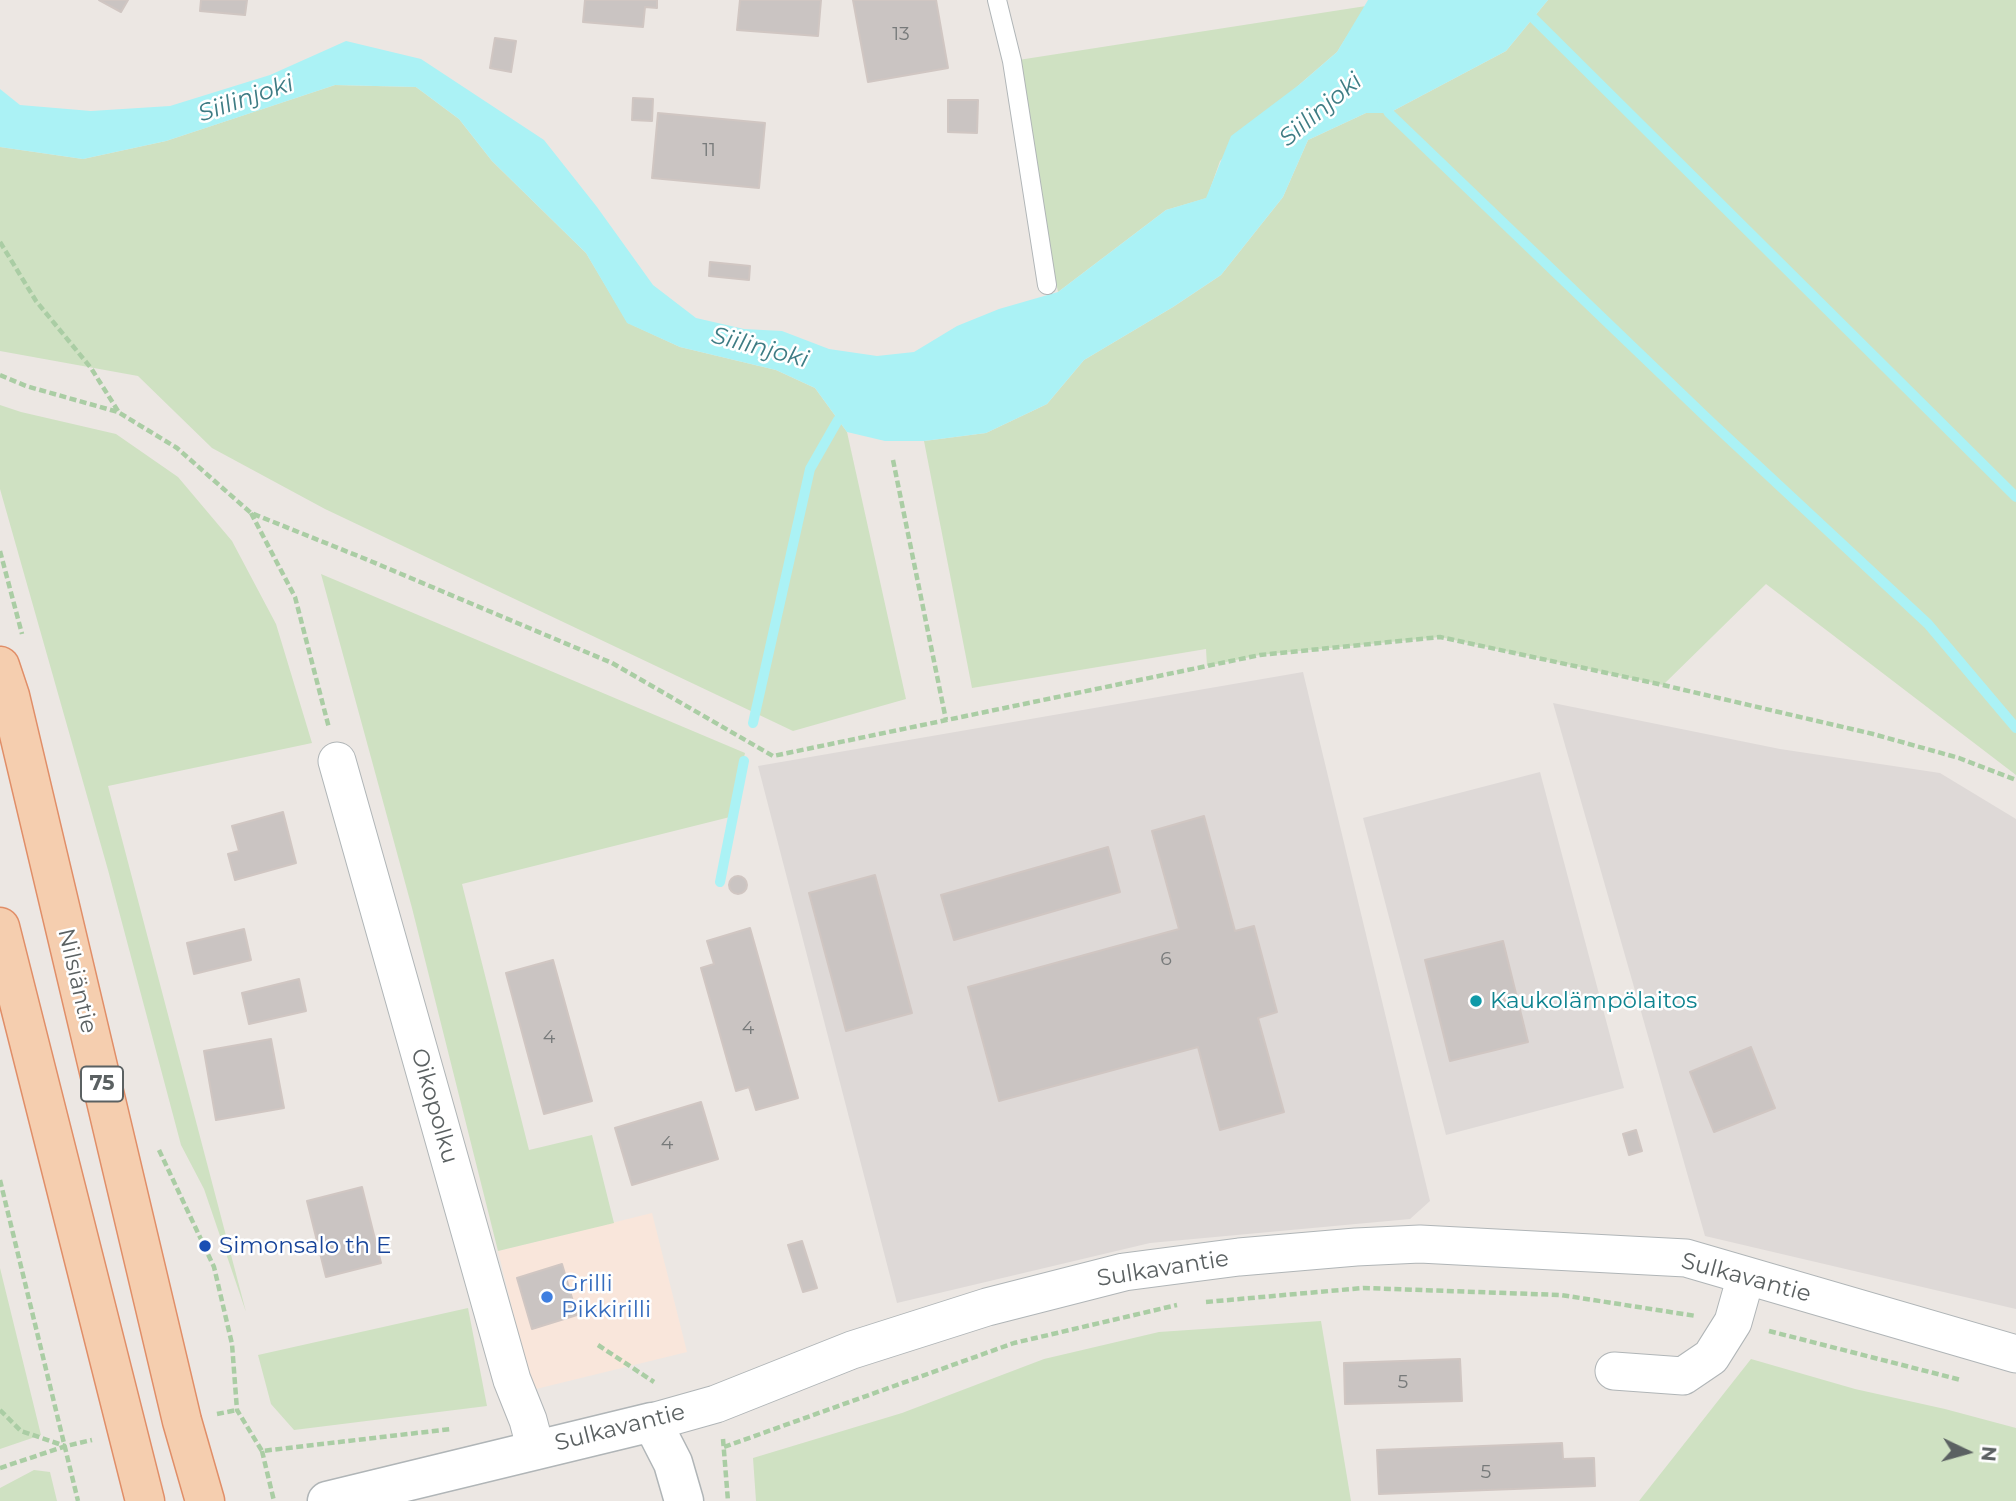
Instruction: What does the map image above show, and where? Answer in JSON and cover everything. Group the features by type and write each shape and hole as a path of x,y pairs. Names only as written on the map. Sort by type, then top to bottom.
{"main road":[{"name":"Nilsiäntie","path":"12,654 13,710 182,1421 205,1501"},
{"path":"0,927 145,1501"}],"street":[{"name":"Oikopolku","path":"337,761 512,1380 528,1420 536,1450"},
{"name":"Sulkavantie","path":"327,1501 716,1404 852,1350 975,1311 1124,1272 1252,1256 1420,1244 1686,1258 2016,1354"},
{"path":"1614,1371 1683,1376 1711,1357 1733,1322 1746,1276"},
{"path":"652,1422 673,1463 684,1501"}],"lane":[{"path":"997,0 1012,61 1047,285"}],"path":[{"path":"0,242 36,301 91,368 118,412"},
{"path":"0,375 26,386 118,412 177,448 251,513 612,663 773,756 1260,654 1440,638 1663,685 1874,734 1959,758 2016,780"},
{"path":"892,460 946,720"},
{"path":"251,513 295,597 337,761"},
{"path":"0,551 12,654"},
{"path":"156,1143 214,1267 232,1344 237,1410 262,1451 274,1501"},
{"path":"0,1180 78,1501"},
{"path":"1196,1303 1363,1288 1561,1295 1733,1322 1962,1380"},
{"path":"724,1447 1014,1343 1183,1304"},
{"path":"598,1345 658,1385"},
{"path":"0,1410 21,1431 66,1446"},
{"path":"262,1451 461,1428"},
{"path":"0,1468 66,1446"}],"shaded area":[{"path":"1303,672 1430,1201 1410,1219 1150,1243 897,1303 758,766"},
{"path":"1553,703 1780,749 1940,773 2016,819 2016,1309 1705,1236"},
{"path":"1540,772 1624,1088 1446,1135 1363,818"},
{"path":"652,1213 687,1352 532,1390 498,1251"}],"green space":[{"path":"1548,0 2016,0 2016,775 1766,584 1663,685 1440,637 1260,655 1207,666 1206,649 972,688 924,441 986,433 1047,404 1084,360 1221,275 1283,197 1308,140 1366,113 1389,113 1506,51"},
{"path":"1366,6 1337,52 1220,161 1207,198 1166,210 1058,292 1012,61"},
{"path":"335,85 416,87 459,119 492,161 586,253 628,323 680,347 776,370 815,388 847,432 906,699 793,731 325,509 212,448 138,376 0,351 0,147 83,159 166,141"},
{"path":"0,405 116,434 178,477 232,541 276,624 312,743 108,786 246,1312 204,1189 181,1145 108,870 0,489"},
{"path":"321,574 745,753 730,817 462,884 529,1150 592,1135 614,1223 498,1251 412,908"},
{"path":"0,1268 41,1435 0,1449"},
{"path":"468,1308 487,1406 294,1430 271,1404 258,1355"},
{"path":"1321,1321 1351,1501 756,1501 753,1458 902,1413 1044,1359 1159,1332"},
{"path":"1751,1359 1855,1389 2016,1428 2016,1501 1639,1501"},
{"path":"34,1470 50,1472 57,1501 0,1501 0,1488"}],"water":[{"name":"Siilinjoki","path":"1368,0 1548,0 1506,51 1389,113 1366,113 1308,140 1283,197 1221,275 1084,360 1047,404 986,433 924,441 885,441 847,432 815,388 776,370 680,347 627,323 586,253 492,161 459,119 416,87 335,85 166,141 83,159 0,147 0,89 20,105 91,111 170,106 270,75 346,41 421,59 544,140 597,207 653,285 696,318 744,329 782,331 829,349 877,356 914,352 957,326 999,309 1058,292 1166,210 1206,198 1231,136 1337,52"}],"building":[{"path":"99,0 128,0 121,12"},
{"path":"201,0 247,0 245,15 200,11"},
{"path":"585,0 657,0 657,8 645,7 643,27 583,22"},
{"path":"740,0 821,0 818,36 737,30"},
{"path":"853,0 936,0 948,68 868,82"},
{"path":"495,38 516,41 511,72 490,68"},
{"path":"633,98 653,99 652,121 632,120"},
{"path":"948,100 978,100 977,133 948,132"},
{"path":"658,113 765,123 759,188 652,178"},
{"path":"710,262 750,266 749,280 709,276"},
{"path":"283,812 296,863 235,880 228,854 239,851 232,826"},
{"path":"1204,816 1235,931 1254,926 1277,1012 1258,1018 1284,1112 1220,1130 1198,1047 999,1101 968,987 1179,929 1152,831"},
{"path":"1108,847 1120,892 954,940 941,895"},
{"path":"875,875 912,1013 846,1031 809,893"},
{"path":"738,876 744,879 747,885 744,891 738,894 732,891 729,885 732,879"},
{"path":"750,928 798,1098 756,1110 749,1087 736,1091 701,968 714,964 707,941"},
{"path":"244,929 251,960 194,974 187,943"},
{"name":"Kaukolämpölaitos","path":"1503,941 1528,1042 1450,1061 1425,960"},
{"path":"553,960 592,1101 544,1114 506,973"},
{"path":"299,979 306,1011 249,1024 242,993"},
{"path":"271,1039 284,1108 216,1120 204,1051"},
{"path":"1751,1047 1775,1108 1714,1132 1690,1072"},
{"path":"701,1102 718,1159 632,1185 615,1128"},
{"path":"1636,1130 1642,1151 1629,1155 1623,1134"},
{"path":"362,1187 381,1263 326,1277 307,1201"},
{"path":"802,1241 817,1288 803,1292 788,1245"},
{"name":"Grilli Pikkirilli","path":"562,1264 577,1315 532,1329 517,1278"},
{"path":"1460,1359 1462,1401 1345,1404 1344,1363"},
{"path":"1562,1443 1563,1459 1594,1458 1595,1486 1379,1494 1377,1450"}],"waterway":[{"path":"1515,0 2016,497"},
{"path":"1382,101 1389,113 1711,422 1928,624 2016,728"},
{"path":"753,723 810,469 838,420"},
{"path":"720,882 744,761"}],"place":[{"name":"Kaukolämpölaitos","path":"1476,1001"},
{"name":"Simonsalo th E","path":"205,1246"},
{"name":"Grilli Pikkirilli","path":"547,1297"}]}
